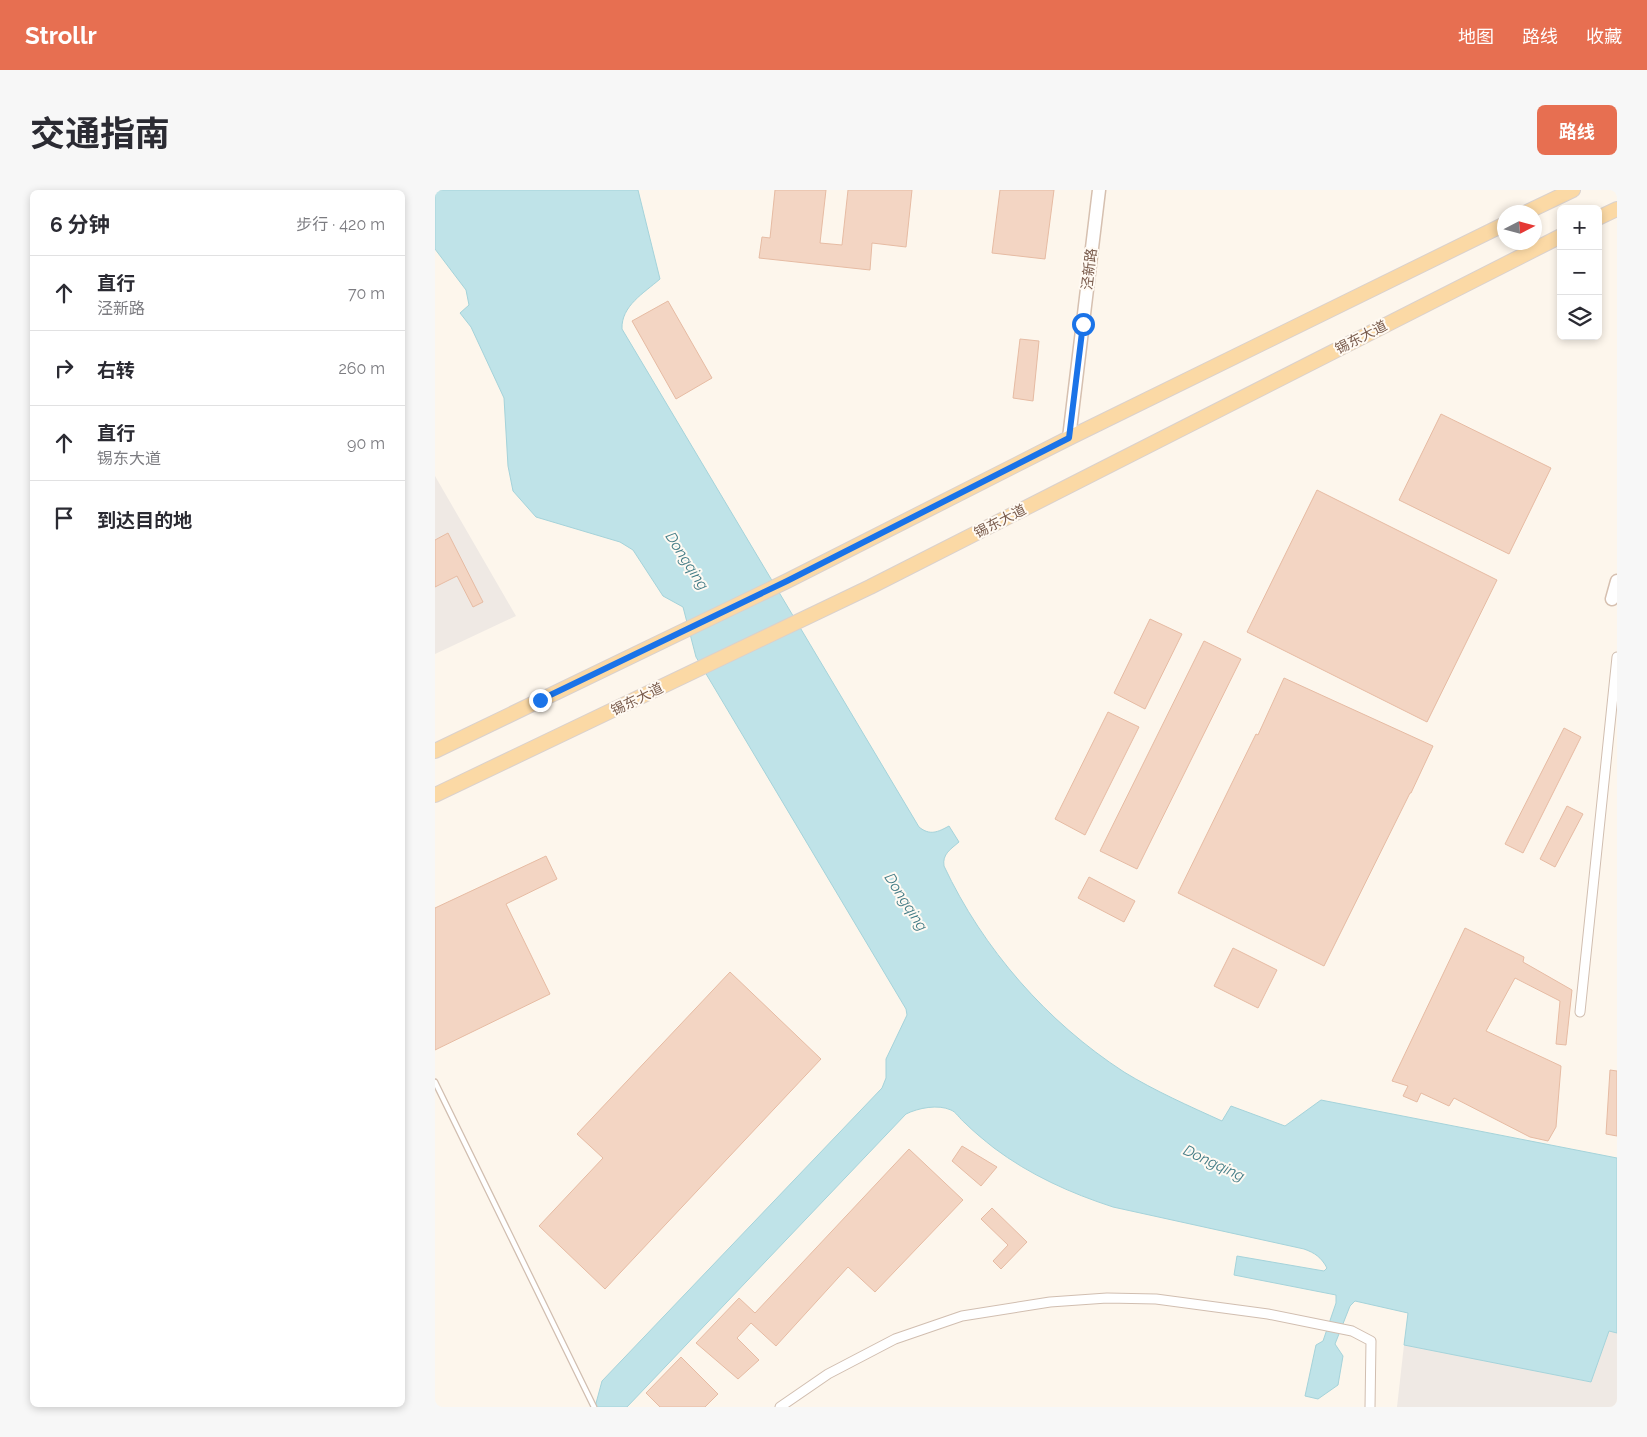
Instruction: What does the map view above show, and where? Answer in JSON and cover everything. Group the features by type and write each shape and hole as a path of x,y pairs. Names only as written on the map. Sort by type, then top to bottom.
{"main road":[{"path":"1542,205 1573,190"},
{"path":"1602,216 1617,209"},
{"path":"435,751 787,581 1069,438 1497,228"},
{"name":"锡东大道","path":"435,795 879,582 1557,238"}],"street":[{"name":"泾新路","path":"1069,438 1099,190"},
{"path":"1615,603 1617,581"},
{"path":"1580,1012 1617,657"},
{"path":"781,1407 828,1374 895,1339 962,1316 1050,1302 1107,1298 1156,1299 1267,1314 1352,1331 1371,1341 1370,1407"}],"lane":[{"path":"435,1082 593,1407"}],"shaded area":[{"path":"435,476 516,616 435,654"},
{"path":"1609,1331 1617,1333 1617,1407 1397,1407 1404,1345 1590,1382"}],"water":[{"name":"Dongqing","path":"435,190 638,190 660,279 629,307 625,313 622,329 919,827 923,830 934,832 949,826 959,842 944,858 944,866 978,926 1020,981 1043,1007 1069,1030 1124,1072 1160,1092 1222,1121 1231,1106 1285,1126 1321,1100 1617,1158 1617,1333 1609,1331 1591,1382 1404,1345 1408,1313 1355,1301 1350,1306 1335,1344 1343,1356 1338,1385 1318,1399 1305,1396 1316,1345 1323,1341 1336,1303 1336,1295 1234,1275 1237,1256 1324,1271 1327,1268 1317,1256 1304,1249 1113,1207 1081,1196 1036,1175 1008,1158 979,1136 953,1111 934,1107 906,1114 627,1407 595,1407 602,1381 882,1088 886,1078 886,1059 907,1015 906,1009 696,657 683,607 663,596 633,550 620,542 536,517 513,491 508,466 504,398 471,327 460,313 469,305 466,290 435,249"}],"building":[{"path":"775,190 826,190 820,243 842,245 848,190 912,190 906,247 872,243 870,270 759,258 762,237 770,238"},
{"path":"1000,190 1054,190 1045,259 992,253"},
{"path":"668,301 712,378 676,399 632,321"},
{"path":"1020,339 1039,341 1033,401 1013,398"},
{"path":"1441,414 1551,468 1509,554 1399,500"},
{"path":"1317,490 1497,580 1427,722 1247,632"},
{"path":"448,533 483,602 473,607 457,576 435,587 435,540"},
{"path":"1150,619 1182,634 1145,709 1114,693"},
{"path":"1204,641 1241,659 1137,869 1100,851"},
{"path":"1284,678 1433,746 1324,966 1178,893 1256,734 1258,735"},
{"path":"1108,712 1139,727 1085,835 1055,819"},
{"path":"1564,728 1581,737 1523,853 1505,844"},
{"path":"1567,806 1583,814 1555,867 1540,859"},
{"path":"546,856 557,879 506,904 550,994 435,1050 435,908"},
{"path":"1089,877 1135,901 1124,922 1078,898"},
{"path":"1465,928 1524,957 1523,962 1572,990 1566,1045 1556,1044 1560,1001 1515,978 1486,1031 1561,1066 1556,1127 1548,1141 1530,1137 1454,1098 1449,1106 1421,1093 1417,1102 1403,1096 1408,1086 1392,1081"},
{"path":"1233,948 1277,970 1258,1008 1214,986"},
{"path":"730,972 821,1059 605,1289 539,1226 603,1158 577,1134"},
{"path":"1610,1070 1617,1071 1617,1136 1606,1134"},
{"path":"962,1146 997,1167 981,1186 952,1161"},
{"path":"909,1149 963,1200 875,1292 848,1267 776,1346 751,1323 737,1338 759,1360 738,1379 696,1343 739,1298 755,1313"},
{"path":"992,1208 1027,1242 1001,1269 993,1261 1008,1245 981,1219"},
{"path":"681,1357 718,1394 705,1407 660,1407 646,1393"}],"route":[{"path":"540,700 787,581 1069,438 1083,324"}]}
